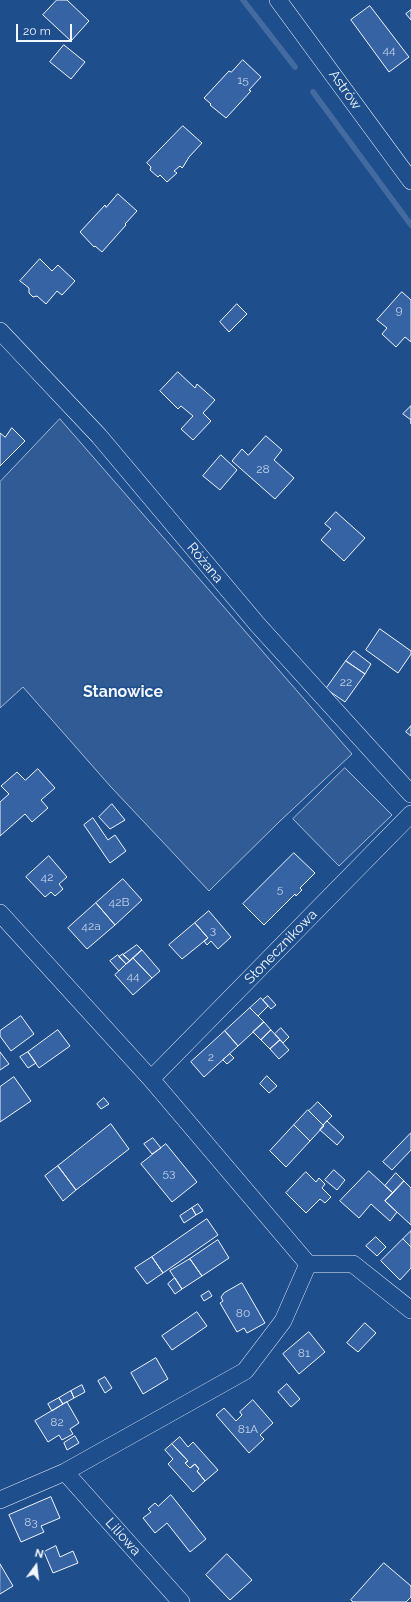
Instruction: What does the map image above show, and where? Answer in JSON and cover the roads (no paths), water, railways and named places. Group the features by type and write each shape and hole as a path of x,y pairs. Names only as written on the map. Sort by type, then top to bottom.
{"street":[{"name":"Astrów","path":"278,0 411,181"},
{"name":"Różana","path":"0,331 99,436 257,624 411,794"},
{"name":"Słonecznikowa","path":"151,1079 411,814"},
{"path":"0,913 151,1079 308,1264 354,1264 411,1310"},
{"path":"0,1500 65,1472 246,1370 283,1321 308,1264"},
{"name":"Liliowa","path":"65,1472 181,1602"}],"waterway":[{"path":"243,0 295,67"},
{"path":"313,92 411,225"}],"district":[{"name":"Stanowice","path":"123,692"}]}
